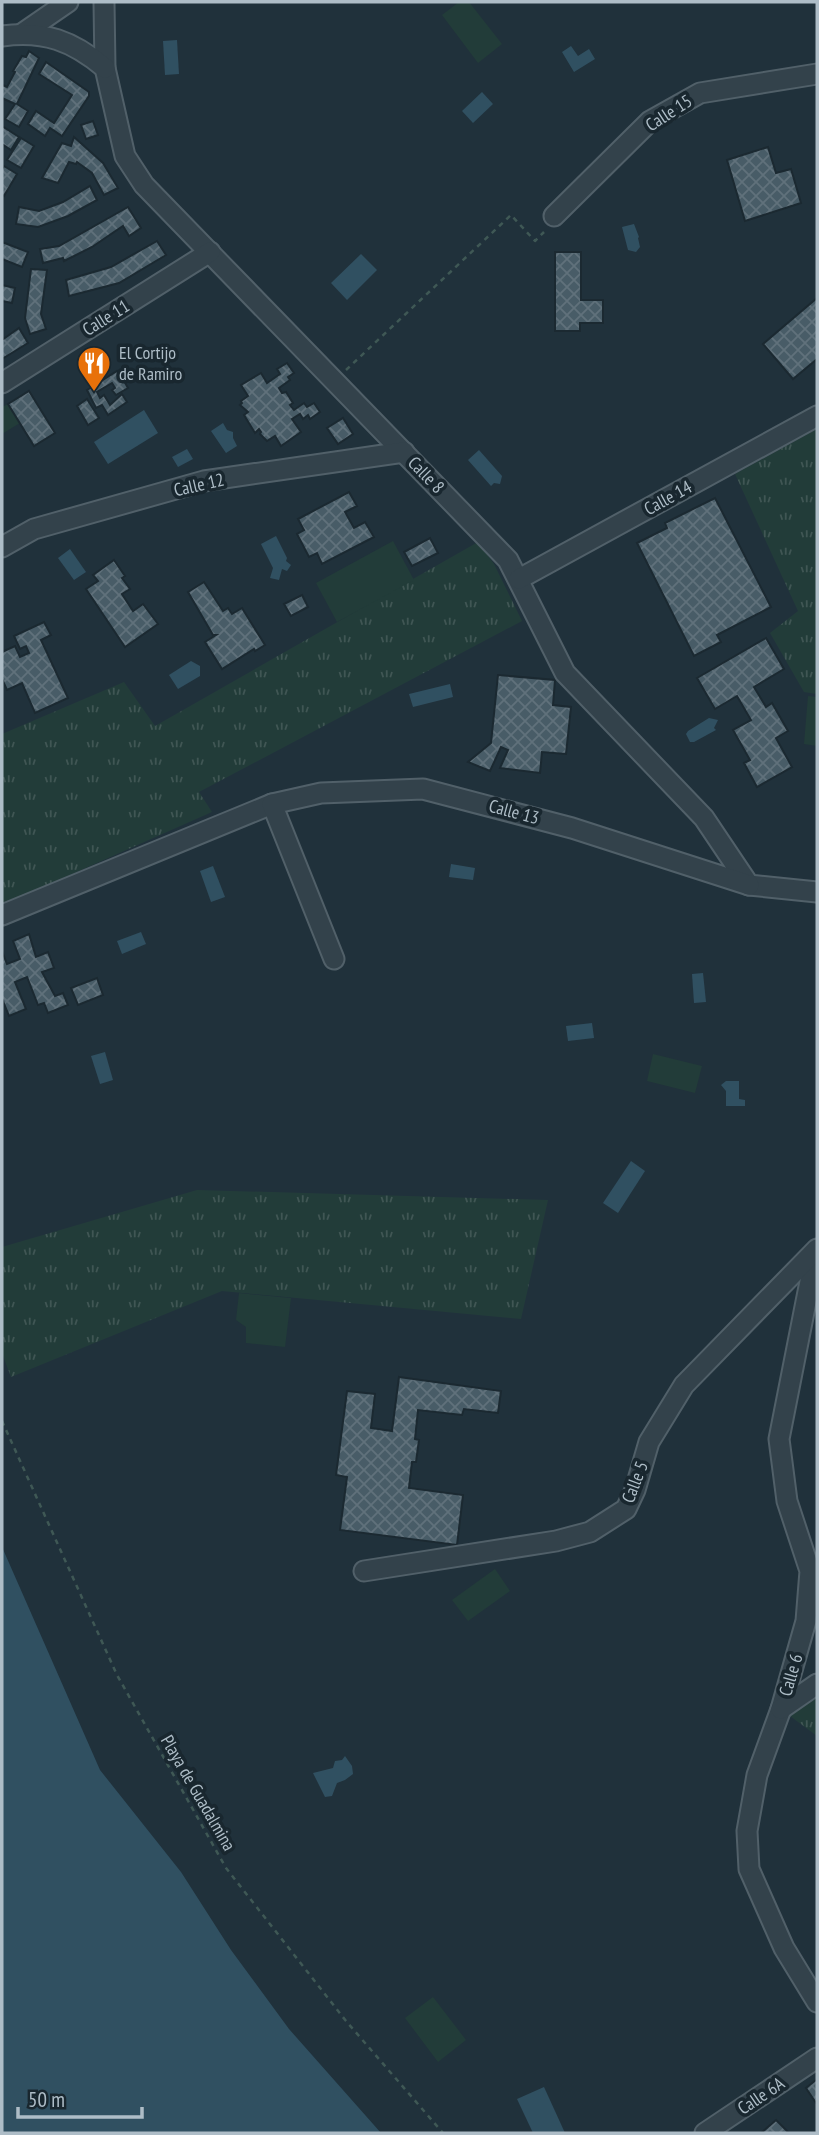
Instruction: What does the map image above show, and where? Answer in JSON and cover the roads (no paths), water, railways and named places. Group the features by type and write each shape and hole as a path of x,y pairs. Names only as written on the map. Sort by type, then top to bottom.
{"street":[{"path":"23,33 68,2"},
{"name":"Calle 8","path":"104,2 105,68 125,156 144,184 508,560 565,673 704,817 749,885"},
{"path":"2,36 23,33 70,42 105,68"},
{"name":"Calle 15","path":"554,216 650,121 699,93 817,74"},
{"name":"Calle 11","path":"2,383 210,252"},
{"name":"Calle 14","path":"519,579 817,416"},
{"name":"Calle 12","path":"2,547 34,529 204,481 404,452"},
{"name":"Calle 13","path":"2,915 272,804 321,793 423,789 572,828 749,885"},
{"path":"272,804 334,959"},
{"path":"749,885 817,892"},
{"name":"Calle 5","path":"363,1571 556,1541 590,1532 626,1509 635,1490 649,1442 684,1384 817,1250"},
{"name":"Calle 6","path":"817,1250 779,1438 787,1501 810,1572 806,1621 781,1709 757,1775 747,1831 748,1869 784,1948 817,2002"},
{"path":"781,1709 817,1684"},
{"name":"Calle 6A","path":"705,2133 817,2058"}],"water":[{"path":"177,40 179,74 165,75 163,41"},
{"path":"571,46 578,56 589,49 595,59 574,72 562,52"},
{"path":"482,92 493,104 473,123 462,111"},
{"path":"634,224 640,247 636,252 628,250 622,227"},
{"path":"361,254 377,270 347,300 331,283"},
{"path":"144,410 158,433 108,464 94,442"},
{"path":"223,423 227,430 233,432 237,446 226,453 211,431"},
{"path":"187,449 193,459 178,467 172,457"},
{"path":"479,450 502,476 500,484 494,483 491,486 468,460"},
{"path":"276,536 286,561 291,565 287,571 282,569 279,580 270,578 273,568 261,544"},
{"path":"70,549 86,572 74,580 58,558"},
{"path":"191,661 200,666 200,676 178,689 169,675"},
{"path":"450,684 453,697 413,707 409,694"},
{"path":"709,718 718,720 714,728 716,730 690,742 686,734 688,731"},
{"path":"451,864 475,868 473,880 449,877"},
{"path":"213,866 225,897 211,902 200,871"},
{"path":"141,932 146,944 122,954 117,941"},
{"path":"703,973 706,1002 694,1003 692,974"},
{"path":"592,1023 594,1038 568,1041 566,1026"},
{"path":"105,1052 113,1080 100,1084 91,1056"},
{"path":"726,1081 739,1081 739,1099 745,1100 745,1106 726,1106 726,1091 721,1085"},
{"path":"631,1161 645,1171 618,1213 603,1203"},
{"path":"2,1547 100,1770 181,1872 231,1950 289,2029 381,2133 2,2133"},
{"path":"345,1756 352,1766 353,1774 337,1783 332,1796 325,1797 313,1773 333,1768 335,1761 342,1760"},
{"path":"544,2087 565,2133 533,2133 517,2099"}],"place":[{"name":"El Cortijo de Ramiro","path":"94,393"}]}
